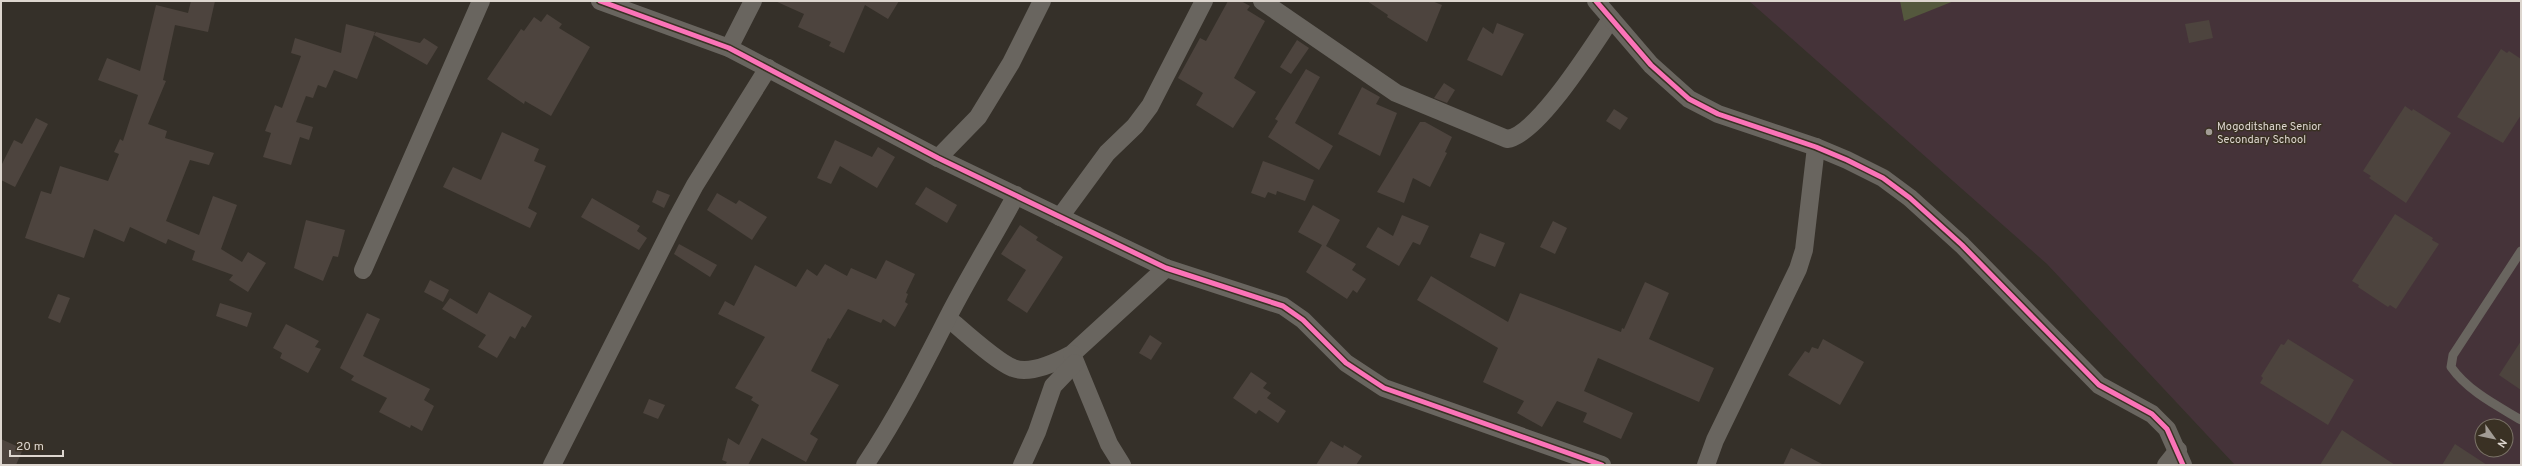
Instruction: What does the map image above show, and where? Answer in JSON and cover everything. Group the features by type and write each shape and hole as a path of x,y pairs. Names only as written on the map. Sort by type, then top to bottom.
{"street":[{"path":"363,270 481,1"},
{"path":"600,1 729,48 938,158 1166,268 1283,306 1303,320 1346,363 1384,388 1590,464"},
{"path":"729,48 753,1"},
{"path":"938,158 978,117 1011,63 1042,1"},
{"path":"1060,217 1106,153 1135,126 1150,106 1204,1"},
{"path":"1262,1 1396,93 1508,139 1513,138 1538,118 1554,100 1611,19"},
{"path":"1596,1 1651,65 1689,99 1718,114 1816,147 1883,178 1910,198 1962,245 2099,385 2152,414 2167,430 2180,458 2166,465"},
{"path":"552,465 676,220 768,68"},
{"path":"1706,465 1715,440 1798,269 1804,250 1816,147"},
{"path":"865,465 888,430 918,378 948,318 1016,195"},
{"path":"1022,465 1037,432 1054,386 1073,359 1166,268"},
{"path":"948,318 967,335 1014,369 1037,369 1073,359"},
{"path":"1073,359 1109,444 1122,465"}],"lane":[{"path":"2521,251 2453,355 2451,367 2459,378 2521,420"}],"shaded area":[{"name":"Mogoditshane Senior Secondary School","path":"1749,1 2521,1 2521,465 2235,465 2047,264"}],"green space":[{"path":"1900,1 1954,1 1904,21"}],"building":[{"path":"191,1 215,1 208,32 175,25 163,80 166,81 148,124 167,131 165,138 214,153 209,165 190,160 166,221 199,235 213,196 237,205 221,249 242,262 248,252 266,263 248,292 229,280 233,275 192,260 195,251 168,239 166,244 130,227 124,242 94,229 84,258 25,238 41,191 51,194 60,166 108,181 119,154 114,152 120,139 123,141 138,95 98,80 107,58 140,71 156,5 188,13"},
{"path":"775,1 899,1 888,19 865,5 844,53 829,46 831,42 798,27 804,14"},
{"path":"1228,1 1241,1 1250,6 1247,10 1265,21 1234,78 1256,92 1233,128 1196,105 1203,93 1178,78 1200,38 1206,41"},
{"path":"1367,1 1432,1 1442,5 1427,42 1387,17 1388,15"},
{"path":"547,14 562,24 559,28 590,47 551,116 525,101 524,104 487,79 521,29 524,31 534,17 541,22"},
{"path":"2209,20 2213,38 2189,43 2185,24"},
{"path":"1497,23 1524,34 1502,76 1467,60 1483,27 1493,34"},
{"path":"346,24 375,32 357,79 334,70 326,88 318,85 313,98 306,96 296,122 313,127 309,140 300,137 291,165 263,157 271,133 265,131 275,105 282,108 301,56 291,53 295,38 341,53"},
{"path":"376,32 420,43 424,38 438,47 427,65 374,35"},
{"path":"1297,40 1309,48 1291,74 1280,67"},
{"path":"2501,49 2507,53 2509,51 2521,59 2521,115 2503,143 2457,117"},
{"path":"1306,69 1320,77 1295,123 1333,146 1319,170 1268,137 1278,121 1275,119"},
{"path":"1444,83 1455,90 1447,103 1434,98"},
{"path":"1362,87 1380,97 1376,104 1397,113 1380,156 1338,134"},
{"path":"2405,106 2412,111 2413,109 2451,133 2406,203 2369,178 2371,176 2363,171"},
{"path":"1614,109 1628,118 1620,130 1606,121"},
{"path":"36,118 48,124 15,187 1,180 1,166 14,140 22,144"},
{"path":"1420,122 1425,122 1452,137 1445,152 1447,153 1430,187 1413,178 1404,203 1377,192"},
{"path":"502,132 539,149 534,161 546,166 528,208 537,213 530,228 443,187 453,167 481,180"},
{"path":"835,140 872,157 878,147 895,157 877,188 840,166 831,184 817,178"},
{"path":"1263,161 1314,180 1305,201 1277,191 1276,195 1268,192 1265,198 1251,193"},
{"path":"926,187 957,205 947,223 915,204"},
{"path":"657,190 670,195 664,208 652,202"},
{"path":"717,193 736,204 739,200 767,217 752,240 707,210"},
{"path":"592,198 640,226 637,231 647,238 639,250 581,217"},
{"path":"1313,205 1340,220 1326,246 1356,264 1352,270 1366,279 1357,293 1353,290 1347,299 1306,272 1322,245 1298,232"},
{"path":"2395,214 2433,238 2432,240 2439,244 2396,309 2390,305 2388,307 2358,287 2359,285 2352,281"},
{"path":"1402,215 1429,226 1420,245 1413,242 1399,266 1366,247 1378,227 1393,236"},
{"path":"306,220 345,230 338,257 333,256 323,281 294,268"},
{"path":"1553,221 1567,228 1555,254 1540,247"},
{"path":"1020,225 1038,237 1036,240 1063,257 1027,313 1007,300 1026,270 1001,254"},
{"path":"1480,233 1505,243 1495,267 1470,257"},
{"path":"679,244 717,265 710,277 674,254"},
{"path":"886,260 915,274 906,293 908,294 905,302 908,304 895,327 883,319 881,323 848,309 830,339 828,338 811,371 839,385 810,434 818,439 806,462 762,438 748,465 725,465 727,462 722,460 728,438 739,445 759,405 751,400 753,397 735,388 765,337 718,314 725,301 734,306 755,265 796,287 807,269 817,276 825,264 847,276 851,268 876,279"},
{"path":"1431,276 1508,322 1520,293 1621,332 1622,328 1624,329 1645,282 1669,293 1649,339 1714,368 1699,402 1598,358 1584,391 1633,413 1621,439 1583,422 1587,413 1557,401 1542,427 1517,413 1524,401 1483,382 1498,348 1417,300"},
{"path":"430,280 449,290 443,302 424,292"},
{"path":"489,292 532,316 525,328 522,326 515,339 510,336 497,358 478,347 486,335 442,309 450,298 477,314"},
{"path":"58,294 70,298 60,323 48,318"},
{"path":"220,303 252,313 247,327 216,316"},
{"path":"367,313 380,319 363,356 430,389 424,400 434,406 422,431 411,425 410,428 379,412 387,398 351,380 354,376 340,368"},
{"path":"286,324 319,341 315,347 321,349 308,373 280,358 282,353 273,348"},
{"path":"1150,335 1162,343 1151,360 1139,353"},
{"path":"1823,339 1864,362 1840,405 1788,375 1805,351 1809,353 1812,347 1818,349"},
{"path":"2288,339 2354,380 2328,425 2260,383 2263,378 2261,376 2281,344 2284,345"},
{"path":"2521,341 2521,390 2499,375"},
{"path":"1251,372 1267,383 1263,388 1271,393 1267,398 1286,411 1278,423 1259,410 1256,414 1233,398"},
{"path":"649,399 665,405 658,419 643,413"},
{"path":"2342,430 2395,465 2320,465"},
{"path":"1,439 23,449 16,465 1,465"},
{"path":"1331,441 1343,448 1344,445 1362,456 1356,465 1316,465"},
{"path":"2455,444 2474,456 2474,458 2487,465 2442,465"},
{"path":"1791,448 1824,465 1783,465"}],"cycle path":[{"path":"600,1 729,48 938,158 1166,268 1283,306 1303,320 1346,363 1384,388 1602,465"},
{"path":"1596,1 1651,65 1689,99 1718,114 1816,147 1847,160 1883,178 1910,198 1962,245 2099,385 2152,414 2167,429 2183,465"}],"place":[{"name":"Mogoditshane Senior Secondary School","path":"2209,132"}]}
